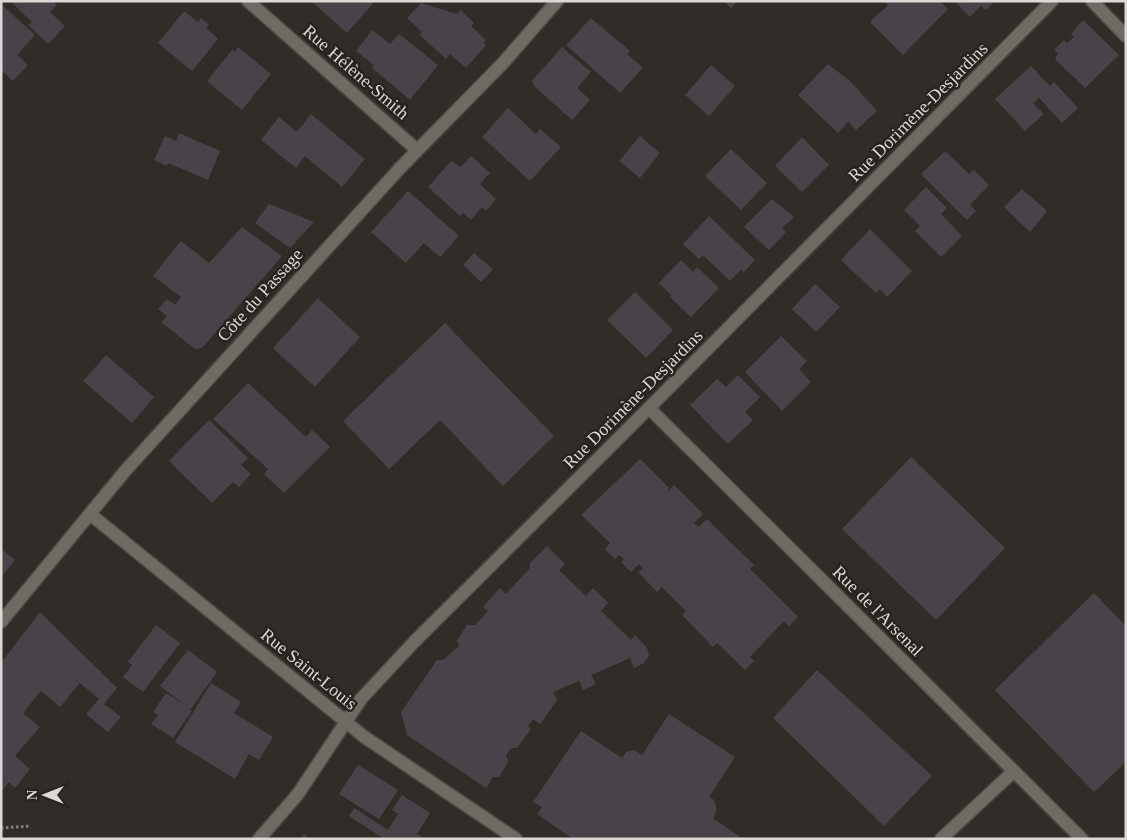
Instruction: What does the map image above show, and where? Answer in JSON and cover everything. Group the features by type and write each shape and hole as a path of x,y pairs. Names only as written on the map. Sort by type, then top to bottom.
{"main road":[{"name":"Rue Hélène-Smith","path":"248,1 417,150"},
{"name":"Côte du Passage","path":"1,622 124,471 417,150 503,64 557,1"},
{"name":"Rue Dorimène-Desjardins","path":"259,839 298,794 361,698 414,642 1052,1"},
{"path":"1092,1 1126,36"},
{"name":"Rue de l'Arsenal","path":"649,408 1082,839"},
{"name":"Rue Saint-Louis","path":"90,514 363,736 500,834 516,839"},
{"path":"941,839 1014,771"}],"path":[{"path":"1,828 31,826"}],"building":[{"path":"10,1 53,1 57,5 50,12 65,26 48,44 28,25 32,22"},
{"path":"311,1 375,1 347,33"},
{"path":"724,1 738,1 731,8"},
{"path":"884,1 940,1 948,9 903,55 870,22 888,5"},
{"path":"954,1 995,1 986,10 981,6 970,17"},
{"path":"421,3 457,14 461,10 474,23 471,26 486,40 484,43 486,45 466,68 450,54 446,59 420,35 422,32 407,18"},
{"path":"1,4 35,35 17,55 28,65 13,81 1,70"},
{"path":"184,11 198,22 201,18 209,25 206,28 218,39 192,71 158,43"},
{"path":"591,18 630,51 627,54 643,68 620,93 566,45"},
{"path":"1083,20 1119,55 1085,88 1055,59 1058,53 1054,50 1064,40 1067,43 1074,37 1071,34"},
{"path":"372,30 390,44 399,34 438,65 410,100 372,68 374,65 356,51"},
{"path":"238,47 271,74 242,110 207,81 232,50 235,52"},
{"path":"562,47 591,72 577,88 590,100 572,120 534,86 532,81"},
{"path":"828,64 850,81 877,111 856,130 848,122 838,133 798,95"},
{"path":"711,65 735,86 709,116 685,95"},
{"path":"1031,66 1050,86 1054,82 1078,108 1062,123 1039,98 1033,103 1044,114 1025,131 995,99"},
{"path":"508,108 536,134 540,129 561,147 530,181 482,137"},
{"path":"311,114 365,159 342,187 305,156 296,168 261,140 279,117 297,132"},
{"path":"179,133 220,151 208,180 168,163 167,166 154,160 165,136 176,141"},
{"path":"640,136 660,153 640,178 619,161"},
{"path":"802,137 829,165 802,192 775,166"},
{"path":"731,149 767,183 741,210 705,176"},
{"path":"945,151 969,174 974,170 989,185 970,205 976,211 967,220 921,174"},
{"path":"471,156 490,173 480,184 496,199 486,211 482,207 471,220 463,213 460,216 428,187 451,161 461,167"},
{"path":"926,187 947,208 941,214 962,236 941,257 915,231 920,226 904,210"},
{"path":"1022,189 1047,211 1030,232 1004,207"},
{"path":"408,191 459,236 440,257 424,243 406,263 371,232"},
{"path":"772,199 794,217 782,228 786,232 769,250 744,227"},
{"path":"269,204 314,222 290,248 255,223"},
{"path":"709,216 755,260 744,272 741,270 730,281 703,255 699,259 683,244"},
{"path":"242,227 282,256 202,348 195,349 161,322 167,316 158,309 167,299 175,305 181,297 153,276 181,241 209,263"},
{"path":"870,229 912,271 887,297 880,289 876,293 841,260"},
{"path":"474,253 493,269 481,282 463,265"},
{"path":"681,260 693,272 697,267 719,288 691,317 670,297 671,295 659,283"},
{"path":"815,284 840,307 816,332 792,309"},
{"path":"635,292 673,330 646,358 607,320"},
{"path":"318,298 360,337 315,387 273,348"},
{"path":"445,323 554,436 503,486 440,420 389,469 343,421"},
{"path":"781,336 807,361 799,369 811,382 782,411 745,372"},
{"path":"106,355 154,397 132,423 83,381"},
{"path":"738,375 760,397 745,412 753,420 728,444 690,405 717,379 726,387"},
{"path":"248,383 306,437 312,430 330,447 284,493 264,474 268,469 213,419"},
{"path":"209,420 248,458 241,465 251,474 239,487 233,482 212,503 169,461"},
{"path":"911,457 1005,548 936,620 842,529"},
{"path":"640,459 669,488 667,493 674,485 703,514 694,523 699,527 707,519 754,565 750,569 798,617 789,626 784,621 750,657 754,661 745,670 717,643 713,647 682,615 686,611 662,587 657,592 638,572 643,568 639,564 631,572 621,562 624,559 619,555 615,559 605,549 610,543 581,515"},
{"path":"547,546 565,564 559,570 586,596 593,588 608,603 601,611 631,640 635,635 647,648 649,656 644,663 634,668 630,658 591,675 596,684 583,690 579,681 553,692 557,700 540,724 533,719 528,726 531,729 517,748 511,748 506,755 508,762 499,777 493,777 486,788 407,735 401,712 437,660 443,660 459,646 457,640 467,625 475,625 488,611 483,607 500,588 506,594 530,568 530,563"},
{"path":"1,549 15,560 1,577"},
{"path":"1094,593 1126,626 1126,762 1094,792 995,690"},
{"path":"40,612 117,688 104,704 121,717 108,732 86,714 99,699 80,683 60,707 41,691 23,713 40,727 15,756 30,769 15,788 9,782 1,792 1,663"},
{"path":"156,625 180,643 143,692 123,677 132,665 128,662"},
{"path":"188,650 217,672 173,738 151,724 158,715 153,712 166,693 186,706 160,686"},
{"path":"817,670 932,776 884,826 773,718"},
{"path":"211,683 241,702 234,713 273,737 259,760 249,754 235,779 175,742"},
{"path":"669,714 735,757 709,797 713,799 716,806 716,813 713,818 743,839 573,839 537,814 542,807 533,802 581,731 622,758 626,752 634,750 642,755"},
{"path":"358,765 398,790 379,819 339,794"},
{"path":"402,795 430,813 417,834 422,837 421,839 380,839 381,837 349,816 354,808 388,830 398,814 392,810"},
{"path":"304,834 310,839 300,839"}]}
